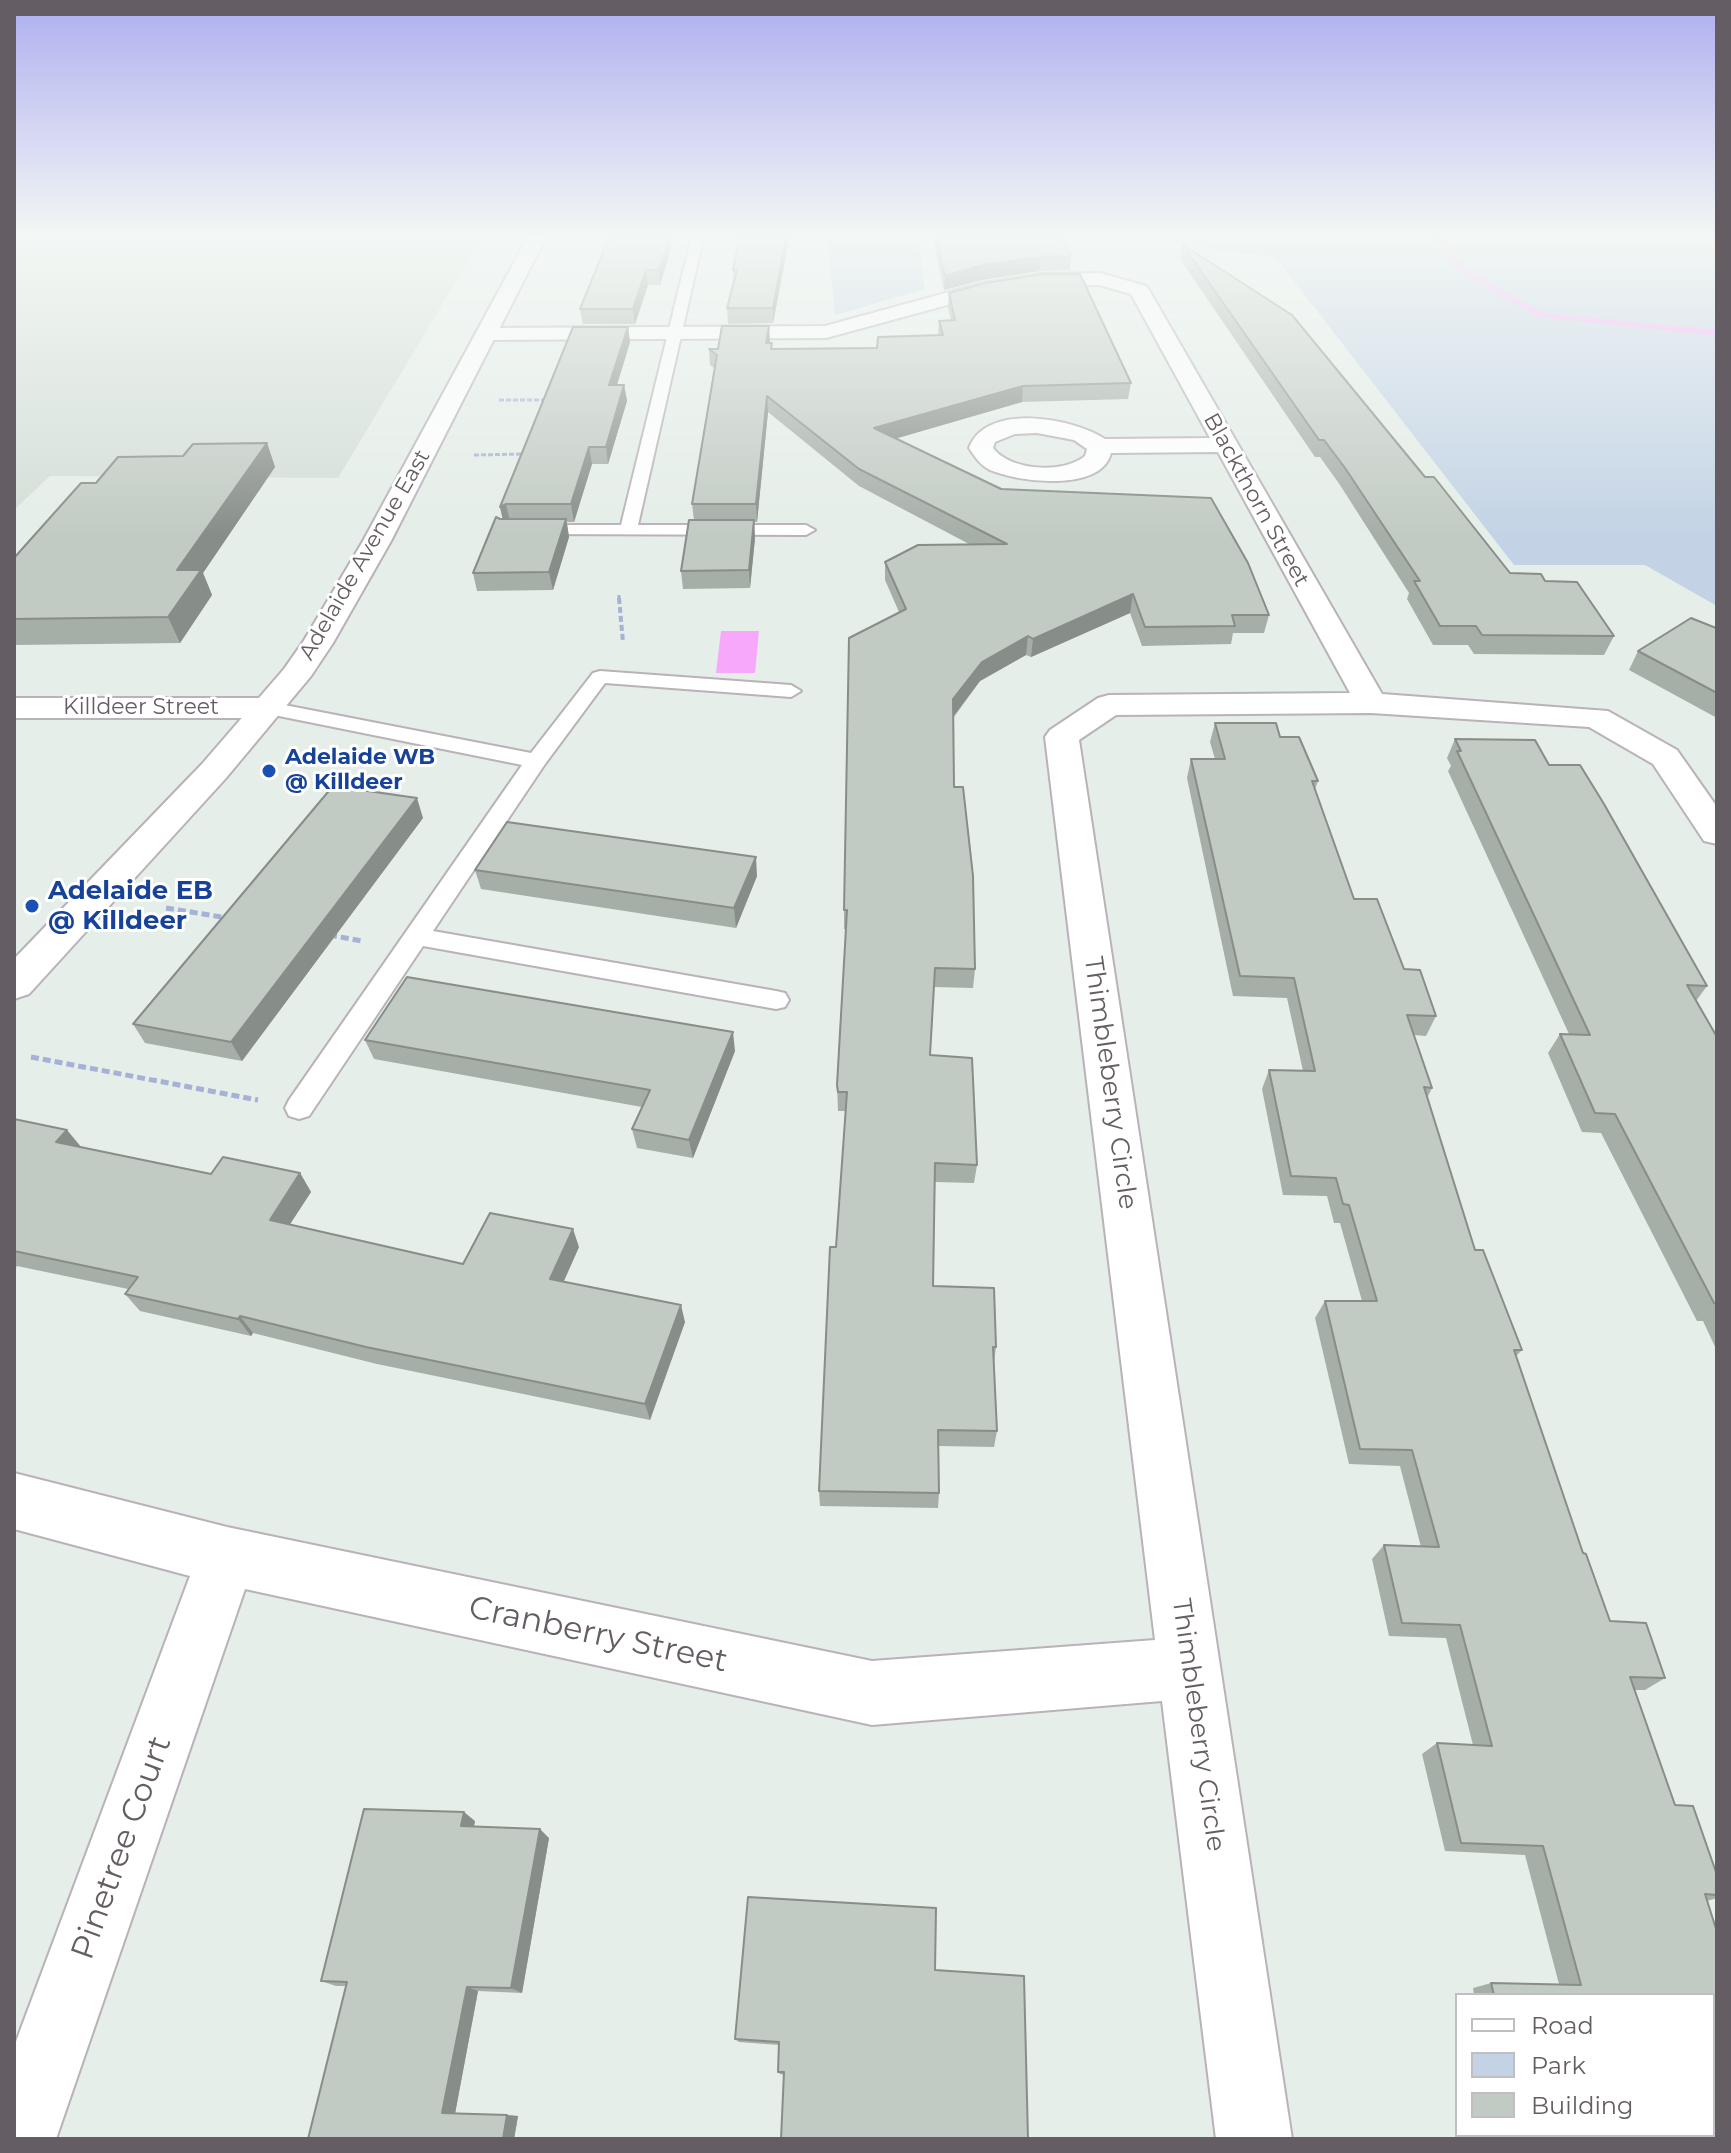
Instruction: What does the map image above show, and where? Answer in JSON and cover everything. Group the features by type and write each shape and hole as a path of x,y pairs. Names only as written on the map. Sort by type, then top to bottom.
{"street":[{"name":"Adelaide Avenue East","path":"14,984 163,827 269,708 310,654 344,603 487,335"},
{"name":"Blackthorn Street","path":"1164,335 1371,703"},
{"path":"1100,446 1224,445"},
{"name":"Thimbleberry Circle","path":"1254,2139 1062,737 1109,705 1371,703 1596,718 1665,757 1717,833"},
{"name":"Killdeer Street","path":"14,708 269,708"},
{"name":"Cranberry Street","path":"14,1501 227,1556 872,1693 1190,1668"},
{"name":"Pinetree Court","path":"18,2139 227,1556"}],"lane":[{"path":"628,530 674,335"},
{"path":"510,530 806,530"},
{"path":"299,1108 536,761 600,677 791,691"},
{"path":"269,708 536,761"},
{"path":"414,943 776,1000"}],"path":[{"path":"499,400 555,400"},
{"path":"474,455 534,454"},
{"path":"619,595 623,641 619,678"},
{"path":"166,908 242,920"},
{"path":"319,933 414,943"},
{"path":"31,1057 299,1108"}],"shaded area":[{"path":"14,335 424,335 338,478 50,476 14,510"},
{"path":"721,631 759,631 755,673 716,673"}],"green space":[{"path":"1336,335 1717,335 1717,606 1645,565 1514,565"}],"building":[{"path":"570,335 625,335 609,385 624,385 606,447 589,447 571,504 506,504 500,507"},
{"path":"720,335 767,335 766,343 772,343 771,349 877,348 878,337 1109,335 1131,383 1023,386 874,428 1001,489 1211,498 1248,563 1269,615 1232,615 1235,626 1145,627 1133,594 1033,639 1028,636 982,662 953,699 954,787 963,787 973,876 975,969 935,968 930,1055 972,1058 977,1165 935,1163 933,1286 994,1288 997,1431 938,1430 939,1493 819,1491 830,1247 836,1247 847,1092 838,1092 837,1085 847,910 844,910 849,638 906,609 885,562 918,545 1007,544 859,469 767,396 756,504 692,504 717,355 709,349 718,349"},
{"path":"1246,335 1309,335 1425,477 1434,477 1510,573 1541,574 1545,581 1577,582 1614,636 1482,635 1476,626 1440,626 1414,581 1420,581 1345,468 1324,440 1319,440"},
{"path":"267,443 177,570 201,570 168,617 14,619 14,558 81,483 96,483 118,457 183,456 193,444"},
{"path":"496,517 566,519 549,572 473,573"},
{"path":"689,520 754,520 749,570 681,571"},
{"path":"1691,618 1717,627 1717,693 1638,651"},
{"path":"1215,723 1276,723 1280,737 1299,737 1318,781 1312,781 1354,899 1377,899 1404,969 1420,970 1436,1016 1407,1015 1432,1088 1424,1087 1475,1250 1483,1250 1522,1350 1514,1350 1583,1553 1586,1554 1610,1621 1646,1623 1665,1678 1630,1677 1675,1805 1693,1806 1717,1875 1717,1895 1705,1894 1717,1932 1717,2139 1601,2137 1715,2137 1715,1993 1494,1993 1491,1983 1581,1985 1543,1846 1461,1843 1437,1743 1492,1746 1460,1625 1402,1623 1384,1545 1439,1547 1412,1450 1360,1449 1325,1301 1377,1301 1349,1205 1343,1204 1336,1178 1291,1176 1269,1070 1315,1071 1294,978 1240,976 1191,759 1225,759"},
{"path":"1455,739 1535,740 1549,765 1580,765 1707,986 1687,985 1717,1037 1717,1304 1615,1114 1595,1113 1560,1034 1590,1035 1457,751 1461,751"},
{"path":"333,786 417,798 231,1042 133,1024"},
{"path":"507,822 756,857 734,908 475,870"},
{"path":"407,977 733,1032 689,1140 632,1129 650,1090 365,1040"},
{"path":"14,1119 67,1130 56,1142 211,1174 223,1157 300,1173 270,1220 463,1264 490,1213 573,1229 550,1279 681,1305 645,1404 125,1294 138,1277 14,1251"},
{"path":"364,1809 464,1812 461,1826 540,1829 511,1988 467,1987 442,2113 507,2115 503,2139 308,2139 347,1982 321,1981"},
{"path":"748,1897 936,1908 935,1970 1024,1976 1028,2139 781,2139 784,2072 778,2072 779,2042 735,2039"}],"place":[{"name":"Adelaide WB @ Killdeer","path":"269,771"},
{"name":"Adelaide EB @ Killdeer","path":"32,906"}]}
